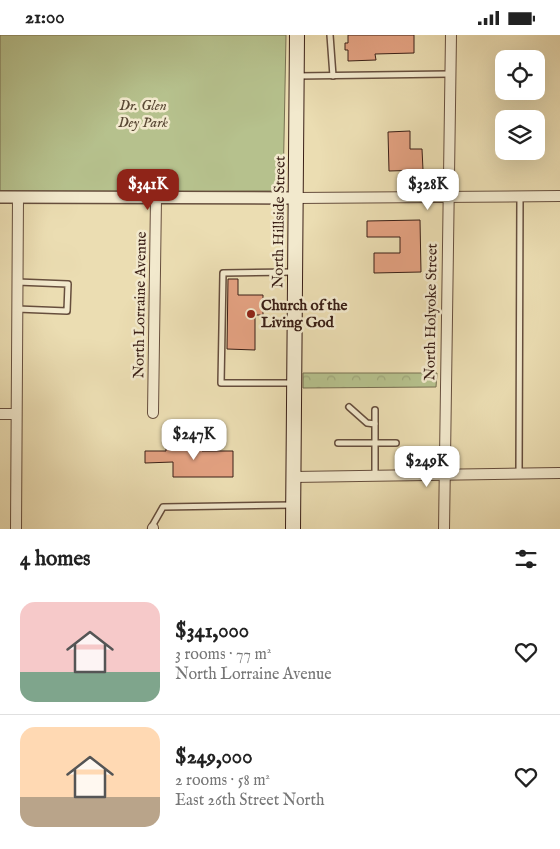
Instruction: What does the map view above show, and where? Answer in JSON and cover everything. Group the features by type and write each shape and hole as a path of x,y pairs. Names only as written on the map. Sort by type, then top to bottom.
{"main road":[{"name":"North Hillside Street","path":"293,529 297,35"}],"street":[{"name":"North Holyoke Street","path":"444,529 450,35"},
{"path":"0,197 447,199 560,196"},
{"path":"16,529 15,414 18,197"},
{"name":"North Lorraine Avenue","path":"154,413 156,197"},
{"path":"0,414 15,414"},
{"path":"293,477 560,473"}],"lane":[{"path":"330,35 332,75"},
{"path":"297,76 449,75"},
{"path":"519,474 520,197"},
{"path":"294,383 221,383 222,273 295,272"},
{"path":"17,282 68,284 67,311 17,309"},
{"path":"349,407 367,423 375,424"},
{"path":"375,410 375,476"},
{"path":"338,443 396,443"},
{"path":"151,529 163,507 293,505"}],"green space":[{"name":"Dr. Glen Dey Park","path":"0,35 286,35 283,191 0,193"},
{"path":"303,373 437,373 436,387 303,388"}],"building":[{"path":"348,35 414,35 414,53 375,54 376,60 348,61 348,50 345,50 345,43 348,43"},
{"path":"410,131 410,149 422,149 423,170 389,171 388,132"},
{"path":"420,220 421,272 374,273 374,253 400,253 400,237 367,237 367,221"},
{"name":"Church of the Living God","path":"228,279 238,279 238,295 263,295 263,315 255,315 255,350 227,349"},
{"path":"173,440 185,440 185,447 202,446 202,451 233,451 233,477 173,477 173,462 145,463 145,451 166,451 166,445 173,445"}],"place":[{"name":"Church of the Living God","path":"251,314"}]}
